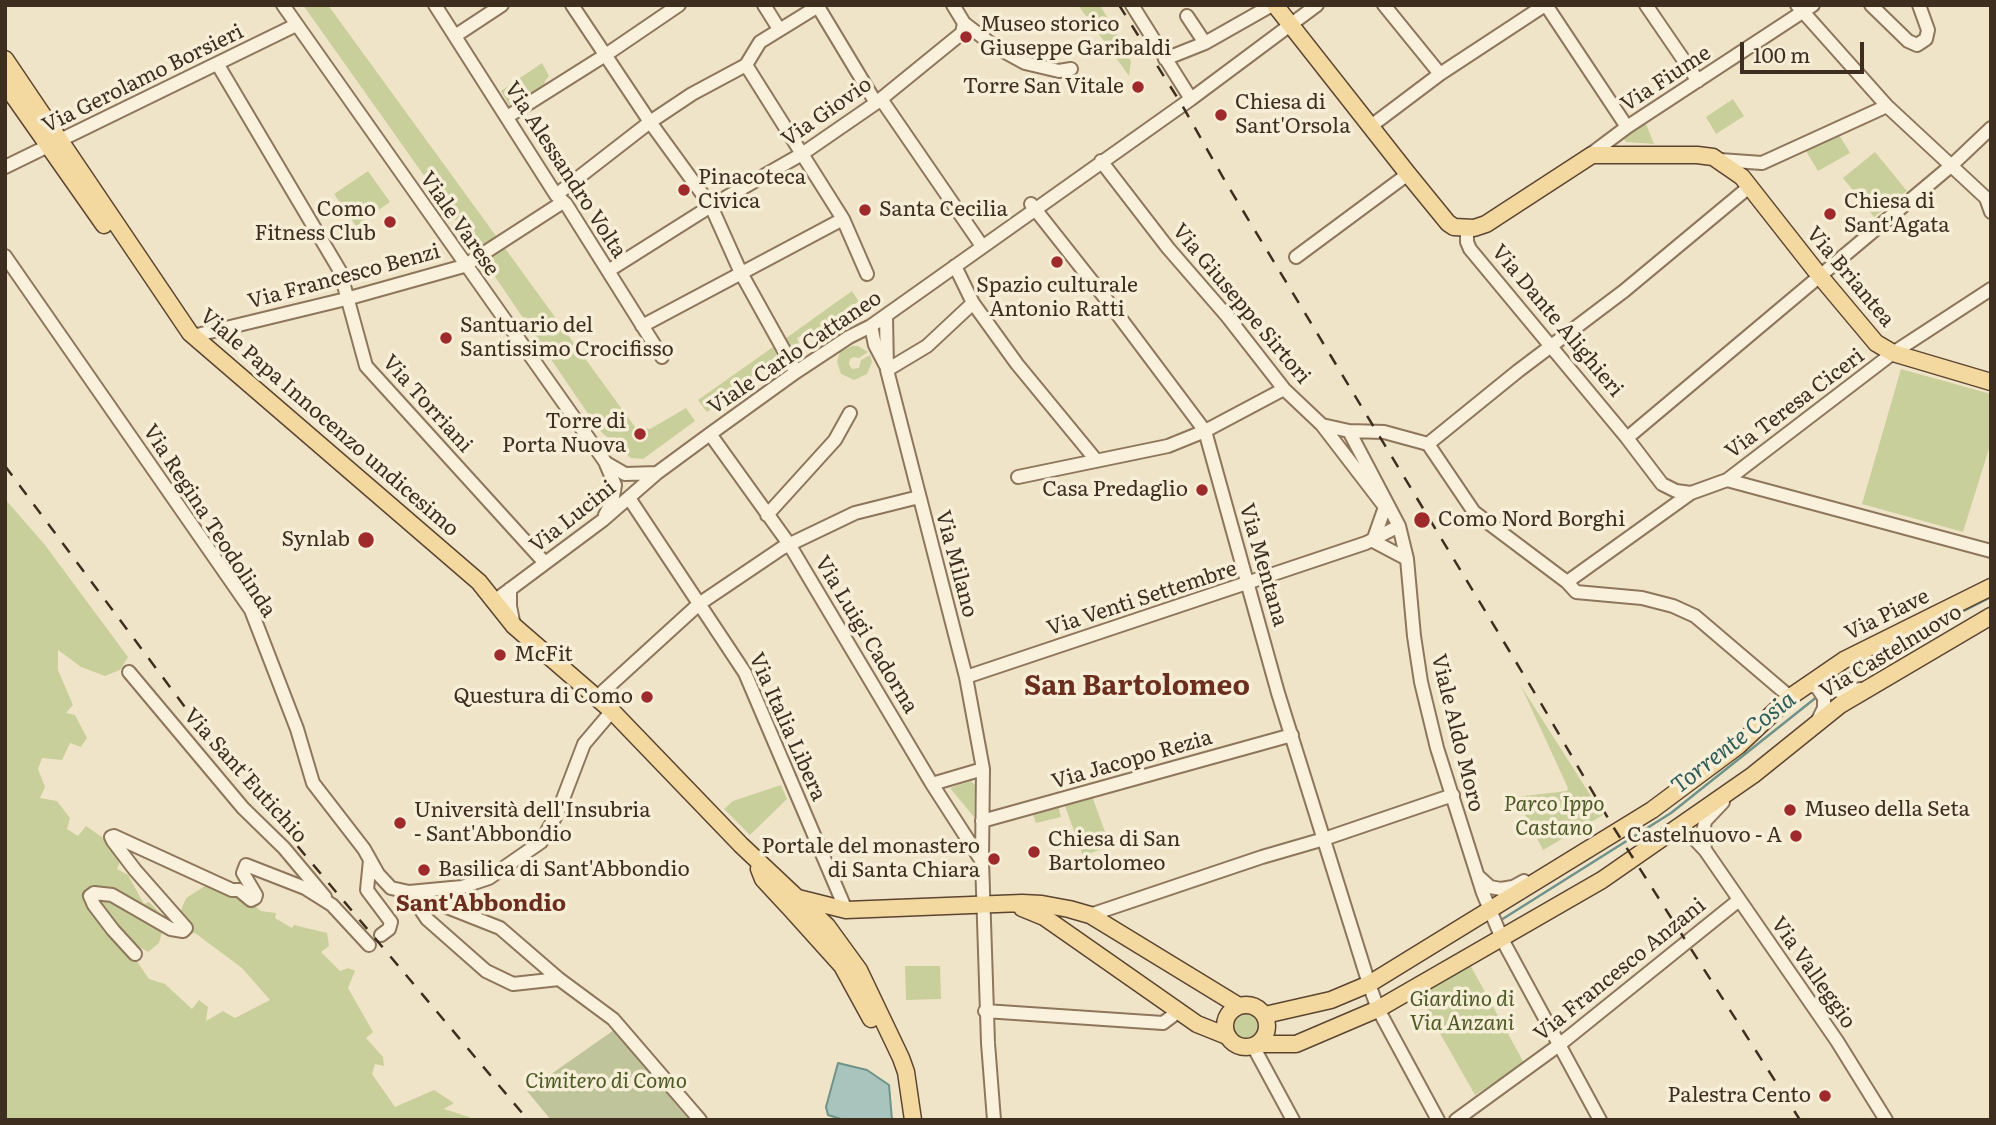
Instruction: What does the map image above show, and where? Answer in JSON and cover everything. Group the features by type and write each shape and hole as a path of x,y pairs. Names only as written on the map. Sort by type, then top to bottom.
{"main road":[{"path":"1269,7 1291,26 1448,223 1467,229 1486,224 1587,157 1697,155 1720,160"},
{"name":"Viale Papa Innocenzo undicesimo","path":"5,60 55,144 188,342 479,596 493,602"},
{"name":"Viale Papa Innocenzo undicesimo","path":"5,83 55,144 193,336 479,582 514,626 612,711 755,858 793,902"},
{"name":"Via Briantea","path":"1720,160 1745,182 1876,343 1894,354 1991,382"},
{"name":"Via Piave","path":"1265,1015 1331,1000 1369,984 1491,914 1652,810 1738,746 1787,694 1811,686 1991,587"},
{"name":"Via Castelnuovo","path":"1256,1045 1296,1044 1378,1009 1500,935 1606,877 1753,775 1817,722 1867,687 1991,616"},
{"path":"793,902 846,910 1009,904 1042,904 1084,914 1239,1006 1256,1007 1265,1015 1266,1034 1256,1045 1239,1046 1227,1036 1205,1028 1179,1011 1044,917 1009,904"},
{"path":"793,902 827,926 859,970 901,1058 906,1072 913,1120"},
{"path":"793,902 849,978 890,1054 898,1078 905,1120"},
{"path":"826,948 827,926 836,915 846,910"},
{"path":"1227,1036 1225,1022 1232,1010 1239,1006"}],"street":[{"name":"Viale Varese","path":"283,5 464,266 606,463 615,485 612,502 603,520"},
{"name":"Via Alessandro Volta","path":"435,5 662,358"},
{"path":"455,36 502,5"},
{"path":"572,5 650,122 711,206 741,273 796,372"},
{"path":"507,117 679,5"},
{"path":"764,5 779,29"},
{"path":"1132,5 1191,99"},
{"name":"Viale Carlo Cattaneo","path":"657,473 796,372 849,337 871,327 1032,206 1191,99 1317,5"},
{"path":"1384,5 1440,74"},
{"path":"1371,126 1440,74 1545,5 1623,130"},
{"path":"1646,5 1698,81"},
{"path":"1871,5 1908,41 1917,45 1926,39 1928,30 1919,5"},
{"path":"867,274 843,219 746,65 760,42 819,6 879,101 982,246"},
{"path":"954,7 964,23 994,46 1025,63 1059,71 1072,69"},
{"path":"1165,59 1205,43 1269,7"},
{"path":"1805,7 1887,106 1986,198 1991,212"},
{"name":"Via Fiume","path":"1587,157 1805,7"},
{"path":"1187,16 1205,43"},
{"name":"Via Giovio","path":"608,271 711,206 802,154 879,101 962,33 964,23"},
{"name":"Via Gerolamo Borsieri","path":"5,167 296,25"},
{"name":"Via Torriani","path":"218,65 330,252 346,287 346,299 366,366 545,563"},
{"name":"Via Francesco Benzi","path":"193,336 346,299 464,266 560,198 650,122 692,94 746,65"},
{"path":"1429,444 1624,291 1745,182 1762,163 1887,106"},
{"path":"1627,438 1952,165 1991,128"},
{"name":"Via Fiume","path":"1614,155 1623,130"},
{"path":"1720,160 1762,163"},
{"name":"Via Giuseppe Sirtori","path":"1101,161 1168,248 1284,388 1322,425 1385,508 1373,541"},
{"path":"1296,257 1408,174"},
{"name":"Via Mentana","path":"1032,206 1107,299 1205,431 1292,735 1369,984"},
{"path":"642,326 843,219"},
{"name":"Via Dante Alighieri","path":"1467,229 1470,249 1662,484 1676,491 1691,493"},
{"name":"Via Regina Teodolinda","path":"5,256 251,611 297,729 313,783 390,888 409,892"},
{"path":"955,265 973,303 1017,364 1096,460"},
{"name":"Via Teresa Ciceri","path":"1727,480 1894,354 1991,289"},
{"path":"887,370 927,346 973,303"},
{"name":"Via Milano","path":"886,316 887,370"},
{"name":"Via Milano","path":"871,327 874,342 887,370 966,677 983,769 982,860 986,1011 994,1120"},
{"path":"849,337 874,342"},
{"path":"1018,477 1168,446 1205,431 1284,388"},
{"path":"766,514 835,440 850,413"},
{"path":"1322,425 1349,431 1375,431 1429,444 1474,512 1567,582 1576,592 1642,598 1673,606 1695,616 1787,694"},
{"name":"Viale Aldo Moro","path":"1349,431 1399,526 1407,559 1421,682 1437,748 1475,872 1500,935 1600,1120"},
{"name":"Via Luigi Cadorna","path":"710,433 789,544 932,784 982,860"},
{"path":"606,463 625,474 657,473"},
{"name":"Via Lucini","path":"493,602 603,520 657,473"},
{"path":"1567,582 1691,493 1727,480 1991,551"},
{"path":"597,697 699,604 789,544 855,513 919,497"},
{"name":"Via Italia Libera","path":"629,498 745,673 846,910"},
{"name":"Via Venti Settembre","path":"966,677 1373,541 1399,526"},
{"path":"1373,541 1407,559"},
{"path":"510,589 514,626"},
{"name":"Via Sant'Eutichio","path":"129,672 234,798 284,848 332,905"},
{"path":"1830,674 1838,691 1851,692 1867,687"},
{"path":"1811,686 1825,703 1817,722"},
{"path":"409,892 462,887 489,878 541,842 562,801 584,744 612,711"},
{"name":"Via Jacopo Rezia","path":"982,821 1292,735"},
{"path":"932,784 983,769"},
{"path":"1705,850 1705,821 1753,775"},
{"path":"1075,940 1070,925 1084,914 1324,839 1452,794"},
{"name":"Via Valleggio","path":"1677,829 1686,830 1705,850 1837,1041 1885,1120"},
{"path":"135,954 94,905 90,896 94,892 112,895 171,929 183,931 186,928 144,881 113,841 111,837 114,836 232,890 239,890 251,900 256,895 243,873 246,865 304,888 332,905 369,945"},
{"path":"1475,872 1490,887 1506,889 1569,856 1581,855"},
{"path":"370,859 367,890 391,922 385,932"},
{"path":"409,892 500,928 559,979 613,1019 700,1120"},
{"path":"409,892 427,919 486,971 513,984 559,979"},
{"name":"Via Francesco Anzani","path":"1457,1120 1559,1045 1739,900"},
{"path":"1369,984 1378,1009 1438,1120"},
{"path":"986,1011 1163,1023 1179,1011"},
{"path":"1256,1045 1293,1120"}],"green space":[{"path":"303,5 328,5 635,427 650,429 686,408 695,421 643,459 631,458 599,430 479,253"},
{"path":"1078,5 1100,5 1131,62 1129,76"},
{"path":"542,63 549,76 544,87 510,107 501,91"},
{"path":"1733,99 1744,116 1716,134 1706,117"},
{"path":"1646,124 1654,144 1626,142 1625,136"},
{"path":"1838,133 1850,153 1818,171 1806,151"},
{"path":"1875,152 1907,191 1874,217 1843,178"},
{"path":"368,171 390,202 356,226 334,194"},
{"path":"852,291 859,302 849,306 850,309 804,339 801,336 797,338 799,343 787,351 782,341"},
{"path":"858,346 868,352 859,358 850,359 852,369 859,368 861,360 870,355 872,362 867,374 854,380 841,374 837,362 840,352"},
{"path":"773,347 779,358 707,412 698,400"},
{"path":"1901,369 1991,394 1991,442 1963,532 1862,504"},
{"path":"5,499 45,545 128,657 120,670 105,676 81,667 58,650 58,670 73,705 66,713 75,715 87,738 81,747 70,743 62,760 42,758 38,769 45,787 40,798 57,801 70,818 67,829 78,836 86,826 109,842 122,857 117,869 128,875 144,904 149,902 166,919 159,943 148,952 138,946 130,951 149,979 165,984 192,1009 199,1000 208,1007 206,1021 223,1011 235,1018 270,1000 242,968 195,933 179,935 175,925 186,898 205,886 238,893 261,911 276,913 275,918 292,928 294,925 327,933 329,946 321,952 340,971 348,968 355,971 348,988 373,1032 366,1038 383,1057 384,1066 375,1064 372,1074 395,1107 434,1090 454,1103 444,1109 472,1120 5,1120"},
{"name":"Parco Ippo Castano","path":"1521,686 1603,815 1543,850 1516,797 1567,791 1568,788"},
{"path":"971,781 975,785 974,817 950,788"},
{"path":"781,785 787,799 750,835 724,809 733,801"},
{"path":"1092,796 1110,846 1083,856 1065,806"},
{"path":"1058,805 1061,817 1036,823 1032,812"},
{"name":"Giardino di Via Anzani","path":"1468,961 1524,1063 1475,1095 1416,991"},
{"path":"905,966 940,966 941,999 906,1000"},
{"path":"1247,1009 1258,1014 1263,1025 1258,1036 1247,1041 1236,1036 1231,1025 1236,1014"},
{"name":"Cimitero di Como","path":"614,1030 689,1120 551,1120 527,1091"}],"water":[{"path":"838,1063 867,1070 889,1085 892,1120 844,1120 828,1115 826,1107"}],"waterway":[{"name":"Torrente Cosia","path":"1837,681 1895,646 1991,597"},
{"name":"Torrente Cosia","path":"1501,920 1671,813 1818,696"}],"railway":[{"path":"1119,5 1182,105 1612,825 1800,1120"},
{"path":"5,466 220,754 528,1120"}],"place":[{"name":"Museo storico Giuseppe Garibaldi","path":"966,37"},
{"name":"Torre San Vitale","path":"1138,87"},
{"name":"Chiesa di Sant'Orsola","path":"1221,115"},
{"name":"Pinacoteca Civica","path":"684,190"},
{"name":"Santa Cecilia","path":"865,210"},
{"name":"Chiesa di Sant'Agata","path":"1830,214"},
{"name":"Como Fitness Club","path":"390,222"},
{"name":"Spazio culturale Antonio Ratti","path":"1057,262"},
{"name":"Santuario del Santissimo Crocifisso","path":"446,338"},
{"name":"Torre di Porta Nuova","path":"640,434"},
{"name":"Casa Predaglio","path":"1202,490"},
{"name":"Como Nord Borghi","path":"1422,520"},
{"name":"Synlab","path":"366,540"},
{"name":"McFit","path":"500,655"},
{"name":"Questura di Como","path":"647,697"},
{"name":"Museo della Seta","path":"1790,810"},
{"name":"Università dell'Insubria - Sant'Abbondio","path":"400,823"},
{"name":"Castelnuovo - A","path":"1796,836"},
{"name":"Chiesa di San Bartolomeo","path":"1034,852"},
{"name":"Portale del monastero di Santa Chiara","path":"994,859"},
{"name":"Basilica di Sant'Abbondio","path":"424,870"},
{"name":"Palestra Cento","path":"1825,1096"}],"district":[{"name":"San Bartolomeo","path":"1137,687"},
{"name":"Sant'Abbondio","path":"481,904"}]}
